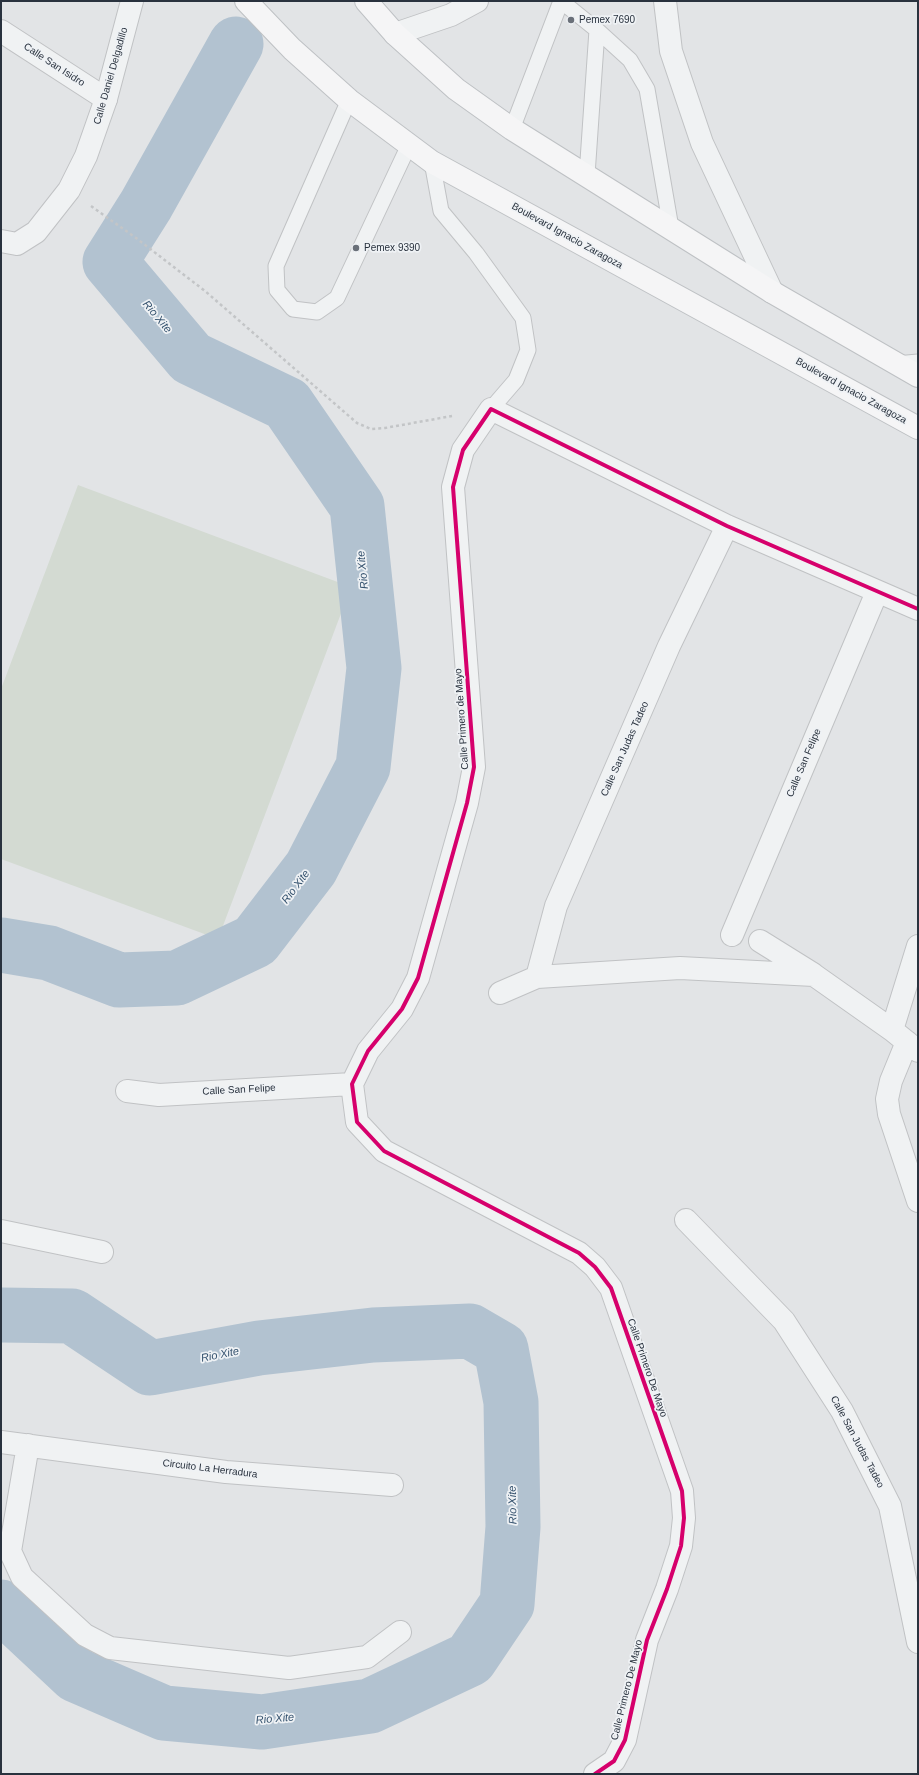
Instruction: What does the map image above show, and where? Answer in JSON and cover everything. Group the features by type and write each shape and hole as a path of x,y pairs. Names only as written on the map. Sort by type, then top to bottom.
{"main road":[{"name":"Boulevard Ignacio Zaragoza","path":"246,1 292,49 349,100 432,162 918,428"},
{"path":"366,1 395,34 456,89 512,128 772,292 918,376"}],"street":[{"name":"Calle Daniel Delgadillo","path":"9,242 36,232 69,190 86,156 106,100 132,1"},
{"path":"395,34 451,15 477,1"},
{"path":"665,1 671,51 702,143 772,292"},
{"name":"Calle San Isidro","path":"1,31 106,100"},
{"path":"491,409 726,526 918,609"},
{"name":"Calle Primero de Mayo","path":"352,1084 368,1052 402,1009 418,978 467,803 474,767 453,487 463,450 491,409"},
{"name":"Calle San Judas Tadeo","path":"537,977 556,906 669,646 726,526"},
{"name":"Calle San Felipe","path":"732,935 877,592"},
{"path":"760,941 814,975 906,1041"},
{"path":"918,946 906,1041 891,1081 887,1099 889,1114 918,1201"},
{"path":"500,993 537,977 680,968 814,975"},
{"name":"Calle San Felipe","path":"127,1091 159,1095 352,1084"},
{"name":"Calle Primero De Mayo","path":"352,1084 357,1122 384,1151 579,1253 595,1267 611,1288 682,1491 684,1518 681,1546 667,1590 647,1640 625,1740 614,1761 595,1774"},
{"name":"Calle San Judas Tadeo","path":"686,1220 784,1321 842,1411 890,1506 918,1642"},
{"path":"1,1231 102,1252"},
{"name":"Circuito La Herradura","path":"1,1442 226,1472 392,1485"},
{"path":"28,1445 10,1551 22,1577 85,1635 110,1648 289,1668 367,1657 400,1632"}],"lane":[{"path":"512,128 561,1 598,30 630,60 647,89 670,228"},
{"path":"587,175 598,30"},
{"path":"349,100 276,266 277,290 293,309 317,312 337,298 409,145"},
{"path":"432,162 441,211 476,253 523,318 528,350 516,380 491,409"},
{"path":"896,364 918,362"}],"path":[{"path":"90,206 136,238 205,291 357,423 370,429 385,428 491,409"}],"shaded area":[{"path":"78,485 351,587 218,939 1,859 1,689"}],"waterway":[{"name":"Rio Xite","path":"1,945 49,953 119,980 177,978 255,941 311,868 363,767 374,668 357,506 287,404 191,358 110,262 146,205 236,44"},
{"name":"Rio Xite","path":"1,1315 72,1316 150,1368 259,1348 373,1335 470,1331 501,1349 511,1402 513,1527 507,1604 470,1659 370,1706 262,1722 164,1713 76,1675 12,1615 1,1607"}],"cycle path":[{"path":"595,1774 614,1761 625,1740 647,1640 667,1589 681,1546 684,1518 682,1491 611,1288 595,1267 579,1253 384,1151 357,1122 352,1084 368,1051 402,1009 418,978 467,803 474,767 453,487 463,450 491,409 727,526 918,609"}],"place":[{"name":"Pemex 7690","path":"571,20"},
{"name":"Pemex 9390","path":"356,248"}]}
